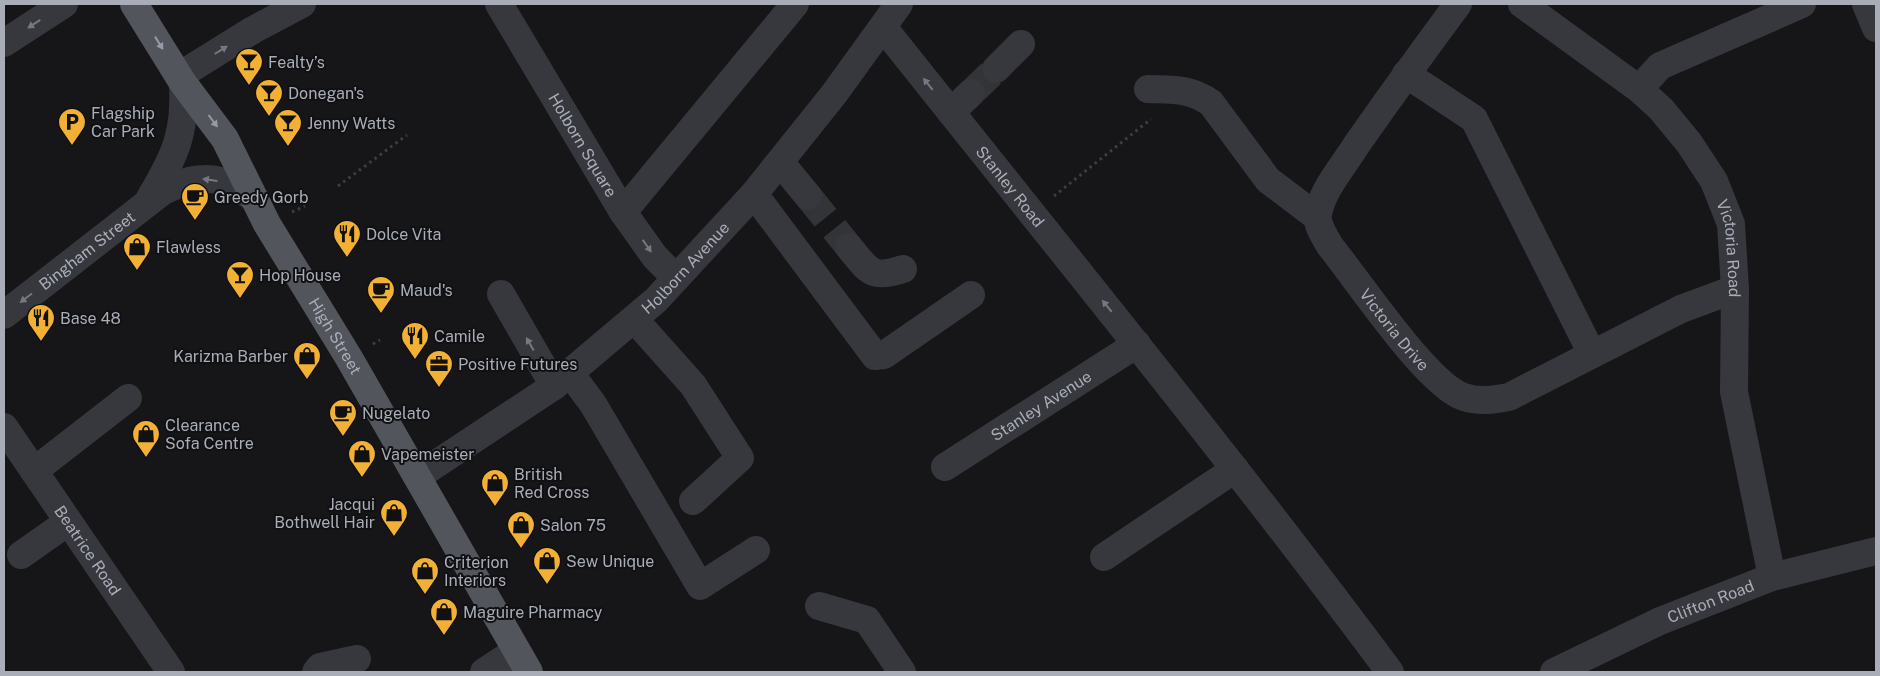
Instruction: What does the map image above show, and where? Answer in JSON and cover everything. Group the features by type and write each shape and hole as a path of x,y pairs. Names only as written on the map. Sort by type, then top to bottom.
{"main road":[{"name":"High Street","path":"134,4 181,79 225,140 267,224 418,476 523,661"}],"street":[{"path":"4,44 64,4"},
{"path":"181,79 253,30 302,4"},
{"name":"Holborn Square","path":"499,4 623,212 655,258 676,278"},
{"path":"623,212 795,4"},
{"name":"Holborn Avenue","path":"418,476 562,379 635,320 754,194 834,94 899,4"},
{"path":"1148,90 1187,91 1198,94 1210,103 1268,180 1317,217 1321,201 1347,160 1406,74 1458,4"},
{"name":"Victoria Road","path":"1522,4 1639,89 1666,116 1714,181 1732,224 1735,289 1734,392 1772,577"},
{"path":"1639,89 1660,66 1802,4"},
{"path":"1866,4 1876,28"},
{"name":"Stanley Road","path":"883,27 1137,344 1390,672"},
{"path":"996,69 1021,44"},
{"path":"1406,74 1474,118 1592,354"},
{"name":"Bingham Street","path":"147,204 168,168 179,144 185,110 181,79"},
{"path":"951,112 971,93"},
{"path":"780,162 808,196"},
{"name":"Bingham Street","path":"4,314 163,191 197,178 233,185 254,198"},
{"path":"754,194 875,356 884,355 972,295"},
{"name":"Victoria Drive","path":"1317,217 1322,232 1330,246 1419,361 1441,382 1462,396 1485,401 1509,397 1681,309 1735,289"},
{"path":"849,247 870,272 885,275 903,269"},
{"path":"501,294 562,379 593,404 700,586 756,550"},
{"path":"635,320 693,385 740,458 693,501"},
{"name":"Stanley Avenue","path":"945,467 1137,344"},
{"path":"34,471 128,398"},
{"name":"Beatrice Road","path":"4,427 170,672"},
{"path":"1104,557 1235,469"},
{"path":"21,555 68,522"},
{"name":"Clifton Road","path":"1554,672 1660,621 1772,577 1876,550"},
{"path":"819,606 866,620 902,672"},
{"path":"316,672 320,667 357,659"},
{"path":"484,672 523,661"}],"path":[{"path":"1032,213 1187,91"},
{"path":"338,186 407,135"}],"tunnel":[{"path":"971,93 996,69"},
{"path":"808,196 849,247"}],"place":[{"name":"Fealty’s","path":"249,86"},
{"name":"Donegan's","path":"269,117"},
{"name":"Flagship Car Park","path":"72,146"},
{"name":"Jenny Watts","path":"288,147"},
{"name":"Greedy Gorb","path":"195,221"},
{"name":"Dolce Vita","path":"347,258"},
{"name":"Flawless","path":"137,271"},
{"name":"Hop House","path":"240,299"},
{"name":"Maud's","path":"381,314"},
{"name":"Base 48","path":"41,342"},
{"name":"Camile","path":"415,360"},
{"name":"Karizma Barber","path":"307,380"},
{"name":"Positive Futures","path":"439,388"},
{"name":"Nugelato","path":"343,437"},
{"name":"Clearance Sofa Centre","path":"146,458"},
{"name":"Vapemeister","path":"362,478"},
{"name":"British Red Cross","path":"495,507"},
{"name":"Jacqui Bothwell Hair","path":"394,537"},
{"name":"Salon 75","path":"521,549"},
{"name":"Sew Unique","path":"547,585"},
{"name":"Criterion Interiors","path":"425,595"},
{"name":"Maguire Pharmacy","path":"444,636"}]}
